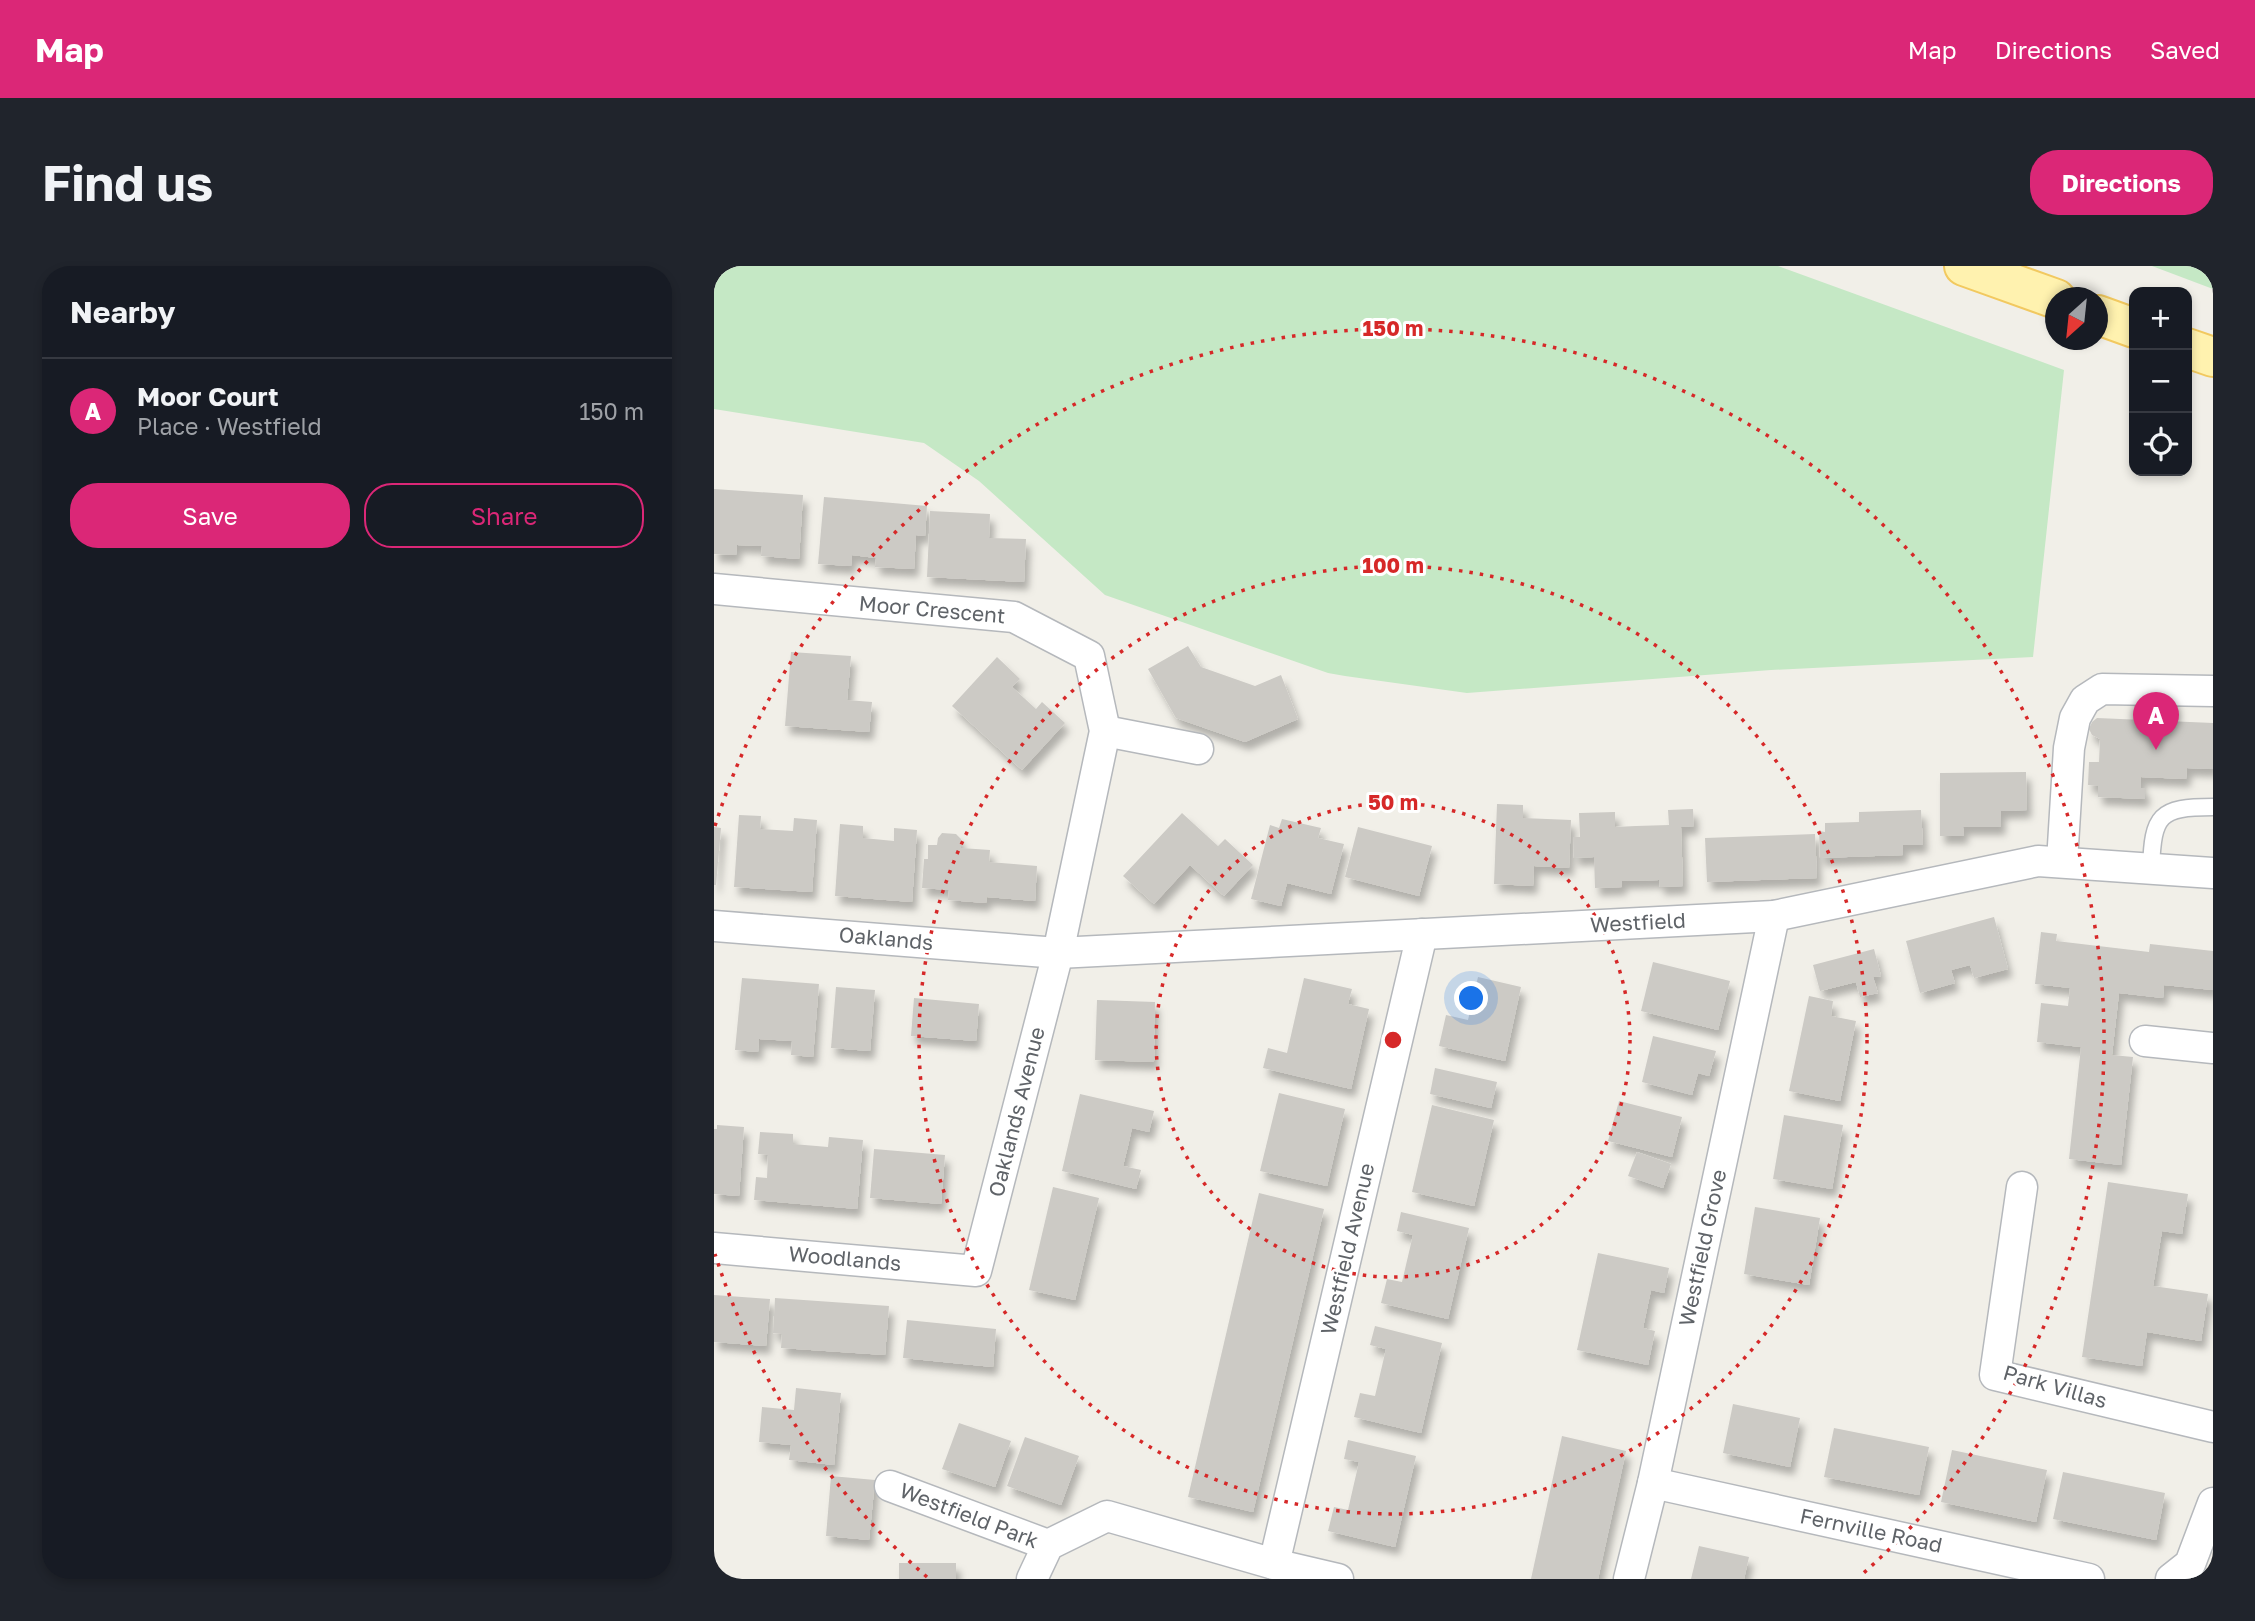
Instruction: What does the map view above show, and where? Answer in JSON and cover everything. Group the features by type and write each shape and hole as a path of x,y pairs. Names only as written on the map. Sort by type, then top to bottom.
{"main road":[{"path":"1964,266 2045,295"},
{"path":"2108,319 2129,326"},
{"path":"2192,350 2213,357"}],"street":[{"name":"Moor Crescent","path":"714,590 1014,617 1089,656 1105,731 1058,953"},
{"path":"2062,862 2069,748 2076,718 2085,700 2102,689 2213,691"},
{"path":"1105,731 1198,749"},
{"name":"Westfield","path":"1058,953 1774,916 2038,861 2213,873"},
{"name":"Westfield Grove","path":"1629,1579 1653,1483 1774,916"},
{"name":"Oaklands","path":"714,926 1058,953"},
{"name":"Westfield Avenue","path":"1274,1563 1422,934"},
{"name":"Oaklands Avenue","path":"976,1271 1058,953"},
{"path":"2145,1041 2213,1048"},
{"name":"Park Villas","path":"2022,1187 1995,1375 2213,1427"},
{"name":"Woodlands","path":"714,1248 976,1271"},
{"name":"Fernville Road","path":"1653,1483 2089,1579"},
{"name":"Westfield Park","path":"890,1486 1048,1545"},
{"path":"2171,1579 2190,1564 2213,1503"},
{"path":"1032,1579 1048,1545 1107,1516 1338,1579"}],"lane":[{"path":"2151,869 2152,841 2157,825 2164,815 2182,807 2213,807"}],"green space":[{"path":"714,266 1778,266 2064,370 2033,657 1771,670 1467,693 1328,673 1105,595 979,481 924,443 714,409"},
{"path":"2152,266 2213,266 2213,289"}],"building":[{"path":"714,489 803,495 799,559 761,556 762,546 737,545 736,555 714,554"},
{"path":"824,497 927,506 925,536 916,535 914,569 875,567 876,558 852,555 851,566 818,564"},
{"path":"930,511 990,514 989,538 1026,539 1024,582 927,577"},
{"path":"1188,646 1201,667 1255,686 1281,675 1298,719 1245,742 1176,718 1148,669"},
{"path":"791,652 851,656 847,700 872,702 869,732 785,726"},
{"path":"997,657 1020,679 1012,687 1036,709 1042,702 1065,723 1022,770 952,706"},
{"path":"2097,718 2213,723 2213,769 2187,768 2186,779 2141,777 2145,799 2098,797 2098,786 2088,785 2089,762 2099,762 2100,739 2092,735 2089,729"},
{"path":"2026,772 2027,810 2001,811 2001,827 1963,827 1964,836 1940,836 1940,773"},
{"path":"1497,804 1523,805 1523,818 1571,820 1569,868 1534,866 1533,886 1494,884"},
{"path":"1693,809 1694,826 1681,827 1683,886 1660,887 1659,880 1622,881 1622,887 1595,888 1594,857 1574,858 1573,837 1580,837 1579,813 1615,812 1615,827 1669,825 1668,810"},
{"path":"1921,810 1923,845 1903,845 1903,855 1820,858 1819,831 1825,832 1825,823 1859,822 1859,812"},
{"path":"1182,813 1218,846 1225,839 1253,865 1224,896 1190,865 1154,904 1123,876"},
{"path":"739,815 761,816 760,829 793,831 794,818 817,820 812,892 734,887"},
{"path":"1282,819 1321,828 1318,838 1344,844 1331,894 1287,883 1281,906 1251,899 1270,825 1279,828"},
{"path":"840,824 863,826 863,838 894,841 894,828 917,830 912,902 835,896"},
{"path":"714,827 721,828 716,885 714,885"},
{"path":"1358,827 1432,846 1419,896 1345,877"},
{"path":"942,833 956,834 961,839 961,848 990,850 989,862 1037,866 1035,901 987,897 986,903 948,900 949,890 922,888 928,845 937,845"},
{"path":"1815,834 1817,878 1707,882 1705,838"},
{"path":"1994,917 2008,969 1974,978 1970,965 1951,970 1955,983 1920,993 1906,941"},
{"path":"2041,932 2057,934 2056,941 2149,952 2150,944 2213,951 2213,990 2164,985 2163,998 2119,993 2112,1055 2133,1057 2121,1165 2069,1159 2081,1047 2037,1042 2041,1003 2068,1006 2070,988 2035,984"},
{"path":"1874,949 1881,976 1873,977 1878,993 1860,997 1856,982 1820,991 1813,965"},
{"path":"1653,962 1730,981 1718,1030 1641,1011"},
{"path":"1478,977 1521,987 1505,1061 1439,1046 1446,1015 1468,1020"},
{"path":"742,978 819,984 813,1057 791,1055 792,1041 759,1039 758,1052 735,1050"},
{"path":"1304,978 1352,989 1348,1004 1369,1009 1351,1089 1263,1068 1268,1048 1287,1053"},
{"path":"836,987 875,990 870,1051 831,1048"},
{"path":"1809,996 1833,1001 1831,1016 1856,1021 1840,1101 1789,1091"},
{"path":"914,998 979,1004 976,1041 911,1036"},
{"path":"1097,1000 1155,1002 1154,1062 1095,1060"},
{"path":"1653,1036 1716,1051 1709,1076 1698,1073 1692,1095 1642,1082"},
{"path":"1435,1068 1497,1082 1491,1108 1430,1094"},
{"path":"1279,1093 1345,1109 1327,1186 1260,1171"},
{"path":"1080,1094 1154,1111 1149,1132 1132,1128 1123,1166 1141,1170 1136,1189 1062,1171"},
{"path":"1619,1101 1682,1117 1672,1157 1608,1141"},
{"path":"1432,1105 1494,1120 1474,1206 1412,1192"},
{"path":"1784,1115 1843,1125 1832,1189 1773,1179"},
{"path":"717,1125 744,1127 739,1196 714,1194 714,1129 717,1129"},
{"path":"760,1132 793,1134 793,1144 828,1147 829,1137 863,1140 857,1209 754,1200 756,1177 767,1178 768,1155 758,1154"},
{"path":"874,1149 945,1155 941,1204 870,1198"},
{"path":"1637,1152 1671,1164 1663,1188 1628,1176"},
{"path":"2108,1182 2188,1194 2182,1234 2162,1231 2153,1286 2208,1294 2201,1341 2147,1332 2142,1366 2082,1357"},
{"path":"1053,1187 1099,1198 1075,1300 1029,1290"},
{"path":"1259,1193 1324,1209 1253,1512 1188,1497"},
{"path":"1755,1207 1820,1218 1809,1285 1744,1274"},
{"path":"1401,1212 1469,1228 1448,1319 1381,1303 1387,1279 1402,1282 1413,1235 1397,1231"},
{"path":"1598,1253 1669,1268 1664,1293 1651,1290 1643,1328 1655,1331 1648,1365 1577,1350"},
{"path":"714,1295 770,1299 766,1346 714,1342"},
{"path":"775,1298 889,1306 885,1355 781,1348 782,1334 773,1333"},
{"path":"907,1320 996,1329 993,1367 903,1358"},
{"path":"1375,1326 1442,1343 1421,1433 1354,1417 1360,1393 1375,1396 1386,1349 1370,1345"},
{"path":"796,1388 841,1393 834,1465 789,1460 791,1445 759,1442 762,1407 794,1410"},
{"path":"1733,1404 1800,1418 1790,1467 1723,1453"},
{"path":"959,1423 1011,1441 995,1487 942,1469"},
{"path":"1834,1428 1929,1447 1919,1495 1824,1477"},
{"path":"1562,1436 1626,1451 1598,1579 1531,1579"},
{"path":"1025,1437 1079,1456 1061,1505 1007,1486"},
{"path":"1348,1440 1416,1456 1395,1547 1328,1531 1334,1507 1348,1510 1359,1462 1344,1459"},
{"path":"1952,1450 2047,1470 2036,1522 1941,1502"},
{"path":"2063,1472 2165,1493 2156,1540 2053,1519"},
{"path":"831,1476 875,1480 869,1540 826,1536"},
{"path":"1699,1546 1749,1557 1744,1579 1691,1579"},
{"path":"899,1563 956,1563 956,1579 899,1579"}],"place":[{"name":"Moor Court","path":"2156,750"}]}
